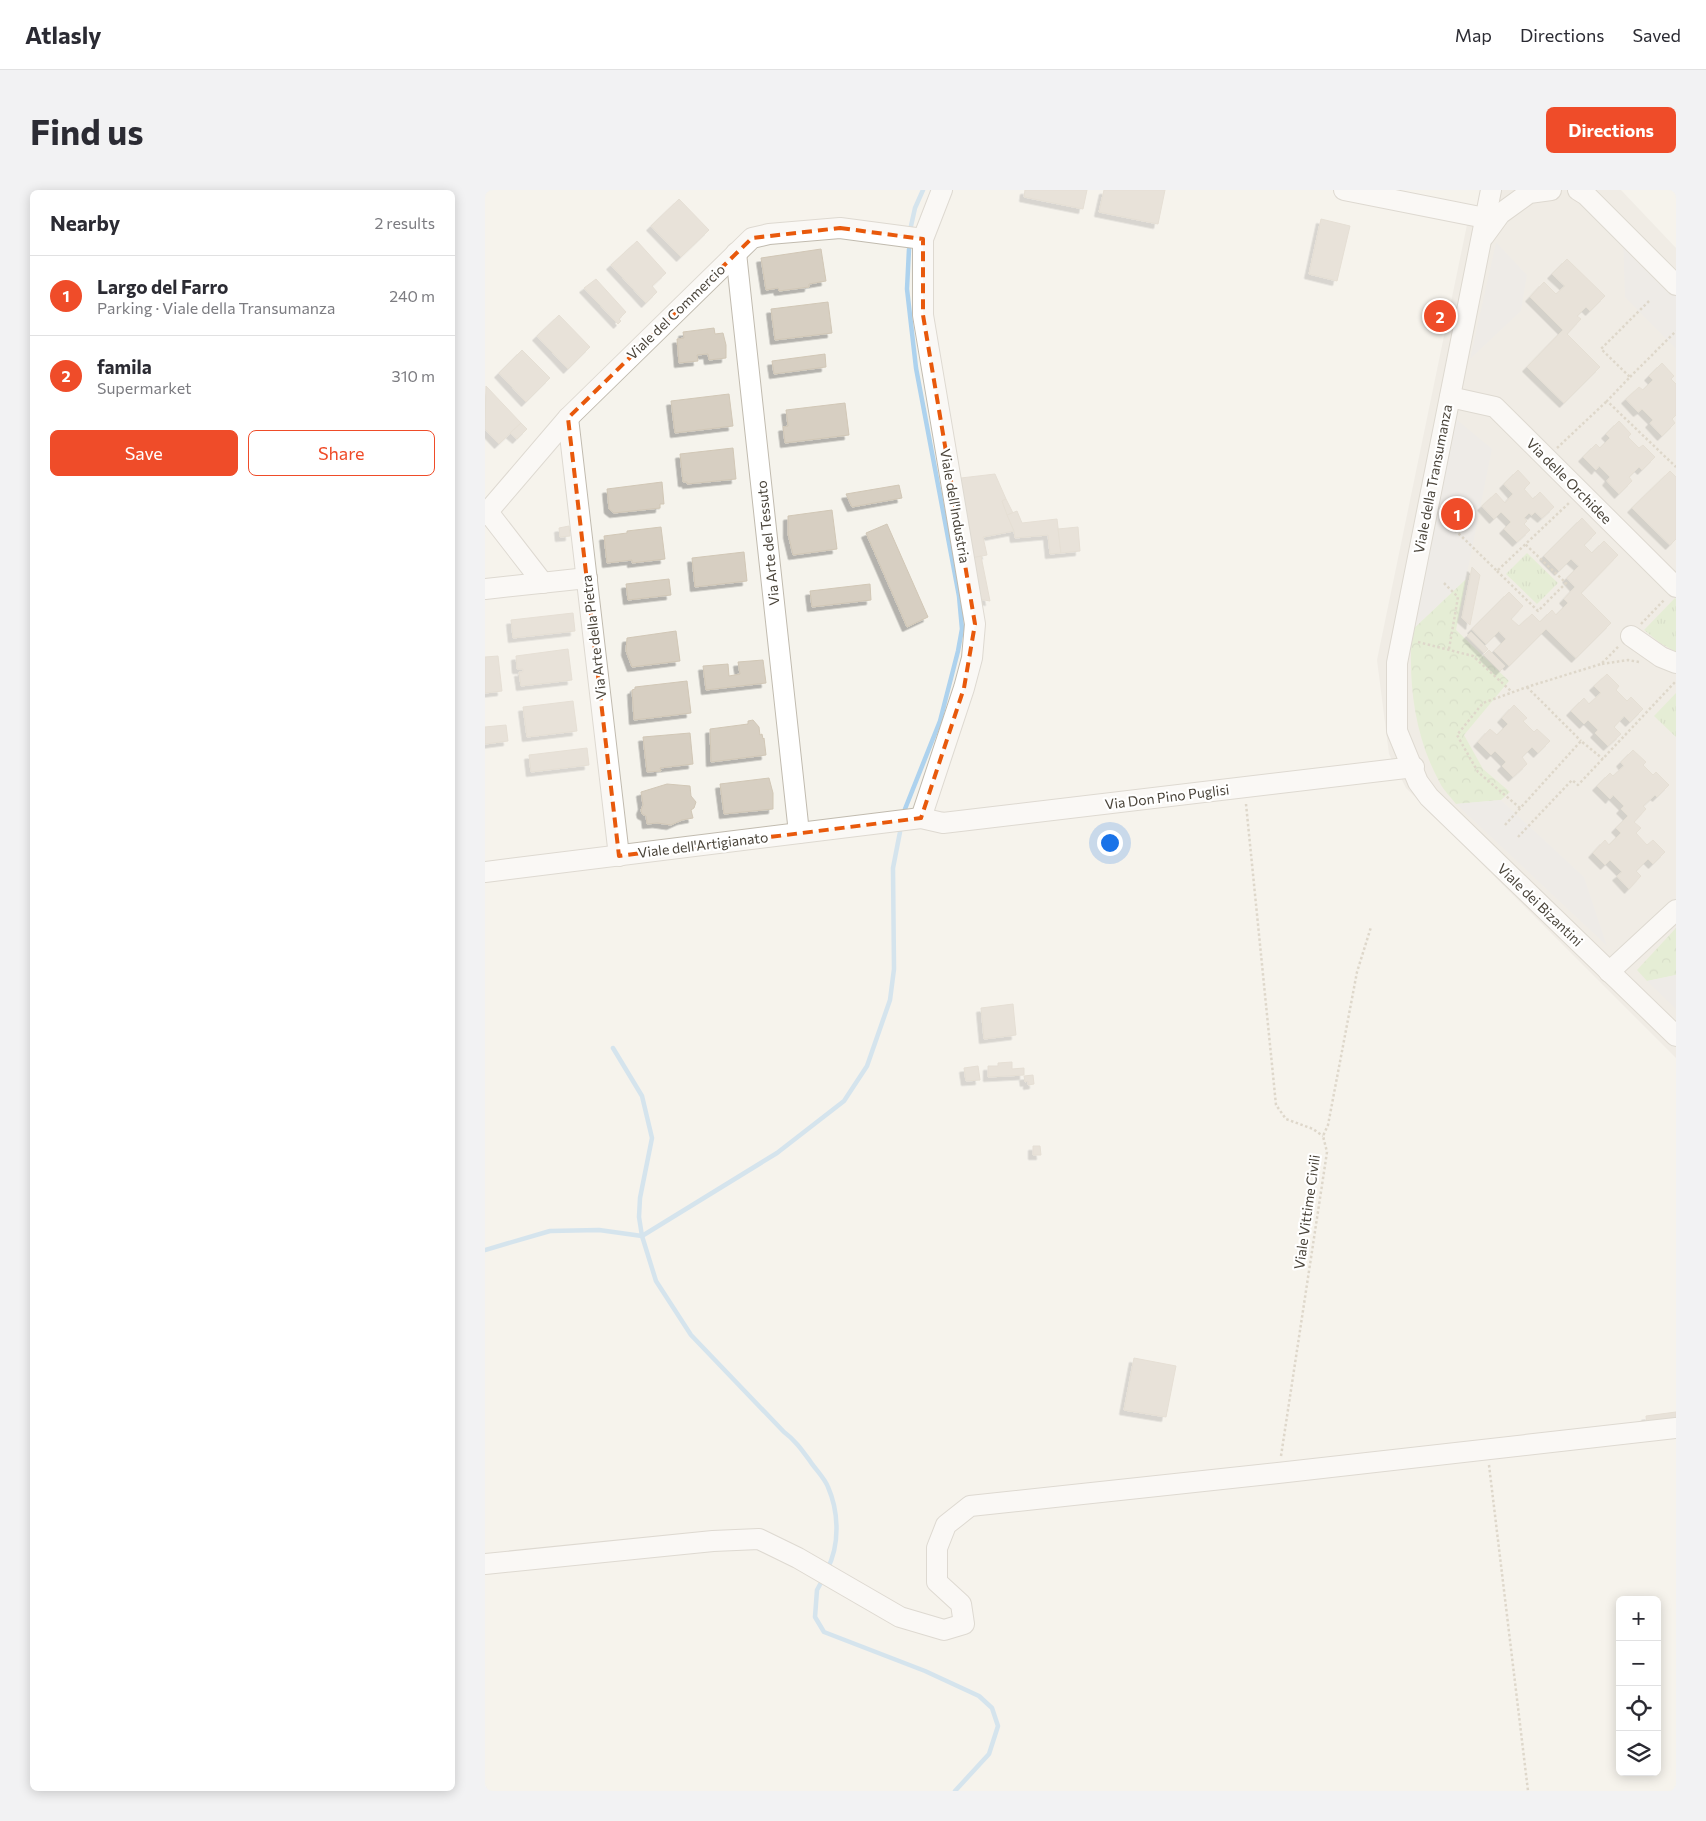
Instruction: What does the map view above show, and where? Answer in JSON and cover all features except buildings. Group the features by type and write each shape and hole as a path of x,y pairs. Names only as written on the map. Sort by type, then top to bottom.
{"street":[{"name":"Viale dell'Industria","path":"921,818 964,688 972,658 975,624 923,315 923,239 942,190"},
{"path":"1344,190 1485,218"},
{"name":"Viale della Transumanza","path":"1413,767 1397,731 1397,663 1491,190"},
{"path":"1481,240 1500,214 1529,193 1551,190"},
{"path":"1563,190 1583,192 1676,285"},
{"name":"Viale del Commercio","path":"486,513 568,418 752,238 769,234 840,228 923,239"},
{"name":"Via Arte del Tessuto","path":"736,253 799,833"},
{"name":"Via delle Orchidee","path":"1450,397 1495,407 1580,492 1673,591"},
{"name":"Via Arte della Pietra","path":"568,418 619,856"},
{"path":"486,513 543,583"},
{"path":"485,589 587,578"},
{"path":"1631,636 1661,658 1676,663"},
{"name":"Via Don Pino Puglisi","path":"921,818 943,823 1413,767"},
{"name":"Viale dei Bizantini","path":"1413,767 1418,782 1429,797 1676,1036"},
{"name":"Viale dell'Artigianato","path":"485,872 921,818"},
{"path":"1609,972 1676,910"},
{"path":"485,1564 713,1541 759,1539 799,1558 901,1618 944,1630 964,1624 961,1604 937,1582 937,1548 946,1524 970,1506 1676,1428"}],"path":[{"path":"1630,377 1601,350 1649,301"},
{"path":"1547,458 1676,331"},
{"path":"1607,401 1676,467"},
{"path":"1497,571 1580,492"},
{"path":"1455,530 1538,611 1566,583 1525,544"},
{"path":"1444,583 1458,597 1449,649"},
{"path":"1601,664 1631,636 1673,591"},
{"path":"1402,638 1473,656 1512,692"},
{"path":"1520,808 1478,772 1457,735 1483,703 1601,664 1628,660 1647,664"},
{"path":"1518,837 1573,780 1578,785 1676,681"},
{"path":"1527,687 1581,741 1603,759"},
{"path":"1505,825 1581,741"},
{"path":"1245,787 1276,1105 1286,1120 1313,1129 1323,1136"},
{"name":"Viale Vittime Civili","path":"1279,1473 1327,1152 1323,1136 1328,1125 1357,972 1371,927"},
{"path":"1487,1449 1528,1791"}],"highlighted area":[{"path":"840,228 923,239 923,315 975,624 964,688 921,818 619,856 568,418 752,238"}],"shaded area":[{"path":"1495,190 1621,190 1676,248 1676,1058 1406,788 1389,754 1377,660 1468,220"},
{"path":"1623,241 1676,294 1676,349 1625,297"},
{"path":"1496,242 1527,275 1521,311 1470,359"},
{"path":"1455,418 1492,449 1466,579 1412,630"},
{"path":"1501,800 1584,877 1607,946 1456,804"},
{"path":"1676,975 1676,1009 1647,981"}],"green space":[{"path":"1527,553 1558,583 1537,604 1506,574"},
{"path":"1466,579 1456,630 1509,681 1464,735 1483,769 1510,792 1501,800 1456,804 1443,789 1424,747 1412,689 1411,650 1412,630"},
{"path":"1675,598 1676,652 1660,643 1644,630"},
{"path":"1676,693 1676,737 1654,716"},
{"path":"1676,928 1676,975 1647,981 1637,970"}],"waterway":[{"path":"911,226 915,208 923,190"},
{"path":"905,809 940,721 962,629 959,596 916,368 907,289 909,249"},
{"path":"485,1250 550,1231 599,1230 642,1236 777,1153 844,1101 867,1066 890,1000 894,969 893,868 900,832"},
{"path":"613,1048 642,1096 652,1138 640,1198 639,1217 642,1236 656,1281 691,1335 795,1442 822,1476 832,1497 837,1528 834,1550 827,1570"},
{"path":"823,1579 817,1590 815,1617 824,1632 925,1671 979,1696 992,1708 998,1726 989,1754 955,1791"}],"place":[{"name":"famila","path":"1440,316"},
{"name":"Largo del Farro","path":"1457,514"}]}
